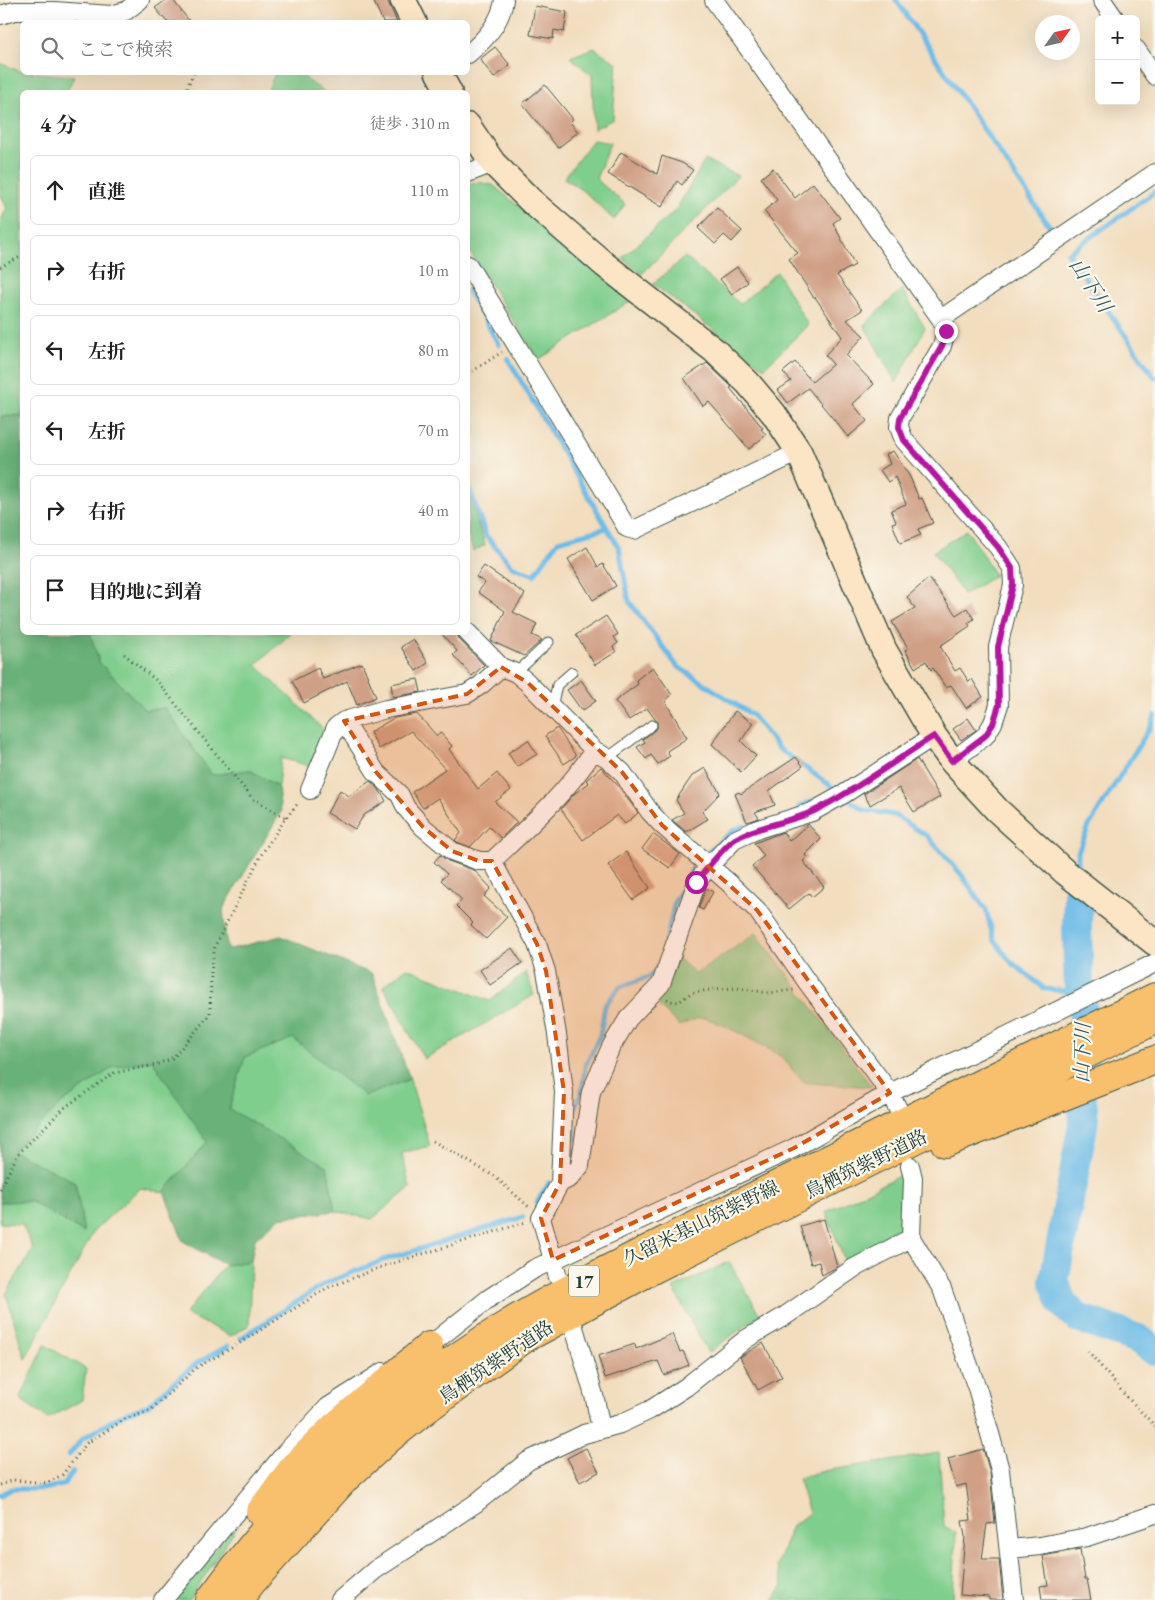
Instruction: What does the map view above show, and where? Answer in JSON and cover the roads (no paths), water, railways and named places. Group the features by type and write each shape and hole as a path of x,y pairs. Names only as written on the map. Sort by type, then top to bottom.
{"main road":[{"name":"久留米基山筑紫野線","path":"210,1600 231,1571 322,1468 376,1418 449,1363 504,1327 586,1280 1031,1070 1117,1027 1153,1005"},
{"path":"746,1224 1155,1060"},
{"name":"鳥栖筑紫野道路","path":"238,1600 345,1479 390,1438 432,1405 524,1339 654,1269 746,1224 1031,1070"},
{"path":"210,1600 242,1538 292,1469 334,1427 430,1346"}],"street":[{"path":"0,16 15,11 54,11 111,15 126,11 140,0"},
{"path":"404,0 413,20"},
{"path":"470,52 490,33 502,11 504,0"},
{"path":"714,0 941,319 946,331 942,346 900,418 899,427 904,440 925,466 998,547 1012,568 1013,585 998,647 999,705 993,724 985,736 952,761"},
{"path":"1102,0 1112,15"},
{"path":"1140,55 1155,76"},
{"path":"439,75 448,90"},
{"path":"470,129 493,163 531,201 605,265 715,351 753,389 774,414 799,452 884,650 934,736 952,761 997,810 1065,872 1155,943"},
{"path":"470,172 493,163"},
{"path":"941,319 1155,173"},
{"path":"470,268 627,528 634,530 799,452"},
{"path":"470,635 622,772 650,812 662,825 757,910 806,982 890,1093 898,1109"},
{"path":"310,790 336,727 344,721 386,709 467,694 481,684 508,670"},
{"path":"344,721 376,772 400,795 406,808 423,827 452,851 479,861 492,861 540,815 584,766 600,754"},
{"path":"560,1183 570,1178 580,1166 591,1092 611,1047 628,1019 660,984 696,882 709,866 734,840 758,829 812,812 844,794 934,736"},
{"path":"492,861 537,944 546,971 557,1034 564,1092 560,1183 541,1218 558,1277"},
{"path":"163,1600 285,1453 328,1406 430,1346 488,1299 553,1260 794,1148 890,1093 1155,963"},
{"path":"910,1166 913,1178 910,1238 942,1289 978,1391 1000,1470 1014,1600"},
{"path":"340,1600 375,1570 476,1503 528,1461 584,1434 620,1424 650,1410 686,1387 746,1339 784,1316 854,1268 910,1238"},
{"path":"573,1324 595,1399 601,1429"},
{"path":"1010,1550 1087,1537 1155,1514"}],"lane":[{"path":"508,670 549,642"},
{"path":"552,707 557,685 572,672"},
{"path":"600,754 652,725"}],"waterway":[{"path":"896,0 1052,230"},
{"name":"山下川","path":"1155,192 1068,253 1155,378"},
{"path":"470,294 499,345"},
{"path":"508,359 619,548 629,601 677,666 752,715 779,749 838,791"},
{"path":"470,490 486,536 512,566 534,575 558,541 607,528"},
{"name":"山下川","path":"1078,871 1078,852 1089,826 1151,726 1155,715"},
{"path":"800,806 821,798"},
{"path":"850,800 864,810 894,815 927,836 961,874 986,910 994,940 1010,961 1045,989 1079,992"},
{"path":"708,852 734,830 744,826"},
{"path":"664,950 675,901 693,868"},
{"name":"山下川","path":"1078,895 1079,992 1087,1029 1080,1086 1084,1119 1054,1281 1062,1303 1078,1318 1138,1339 1155,1351"},
{"path":"577,1140 571,1117 582,1091 585,1066 600,1035 605,1005 620,987 651,976 662,961"},
{"path":"570,1166 574,1150"},
{"path":"537,1202 549,1183"},
{"path":"241,1338 326,1283 384,1260 523,1217"},
{"path":"69,1455 82,1439 122,1415 148,1405 196,1364 228,1346"},
{"path":"0,1495 11,1489 42,1489 63,1485 73,1472"}]}
